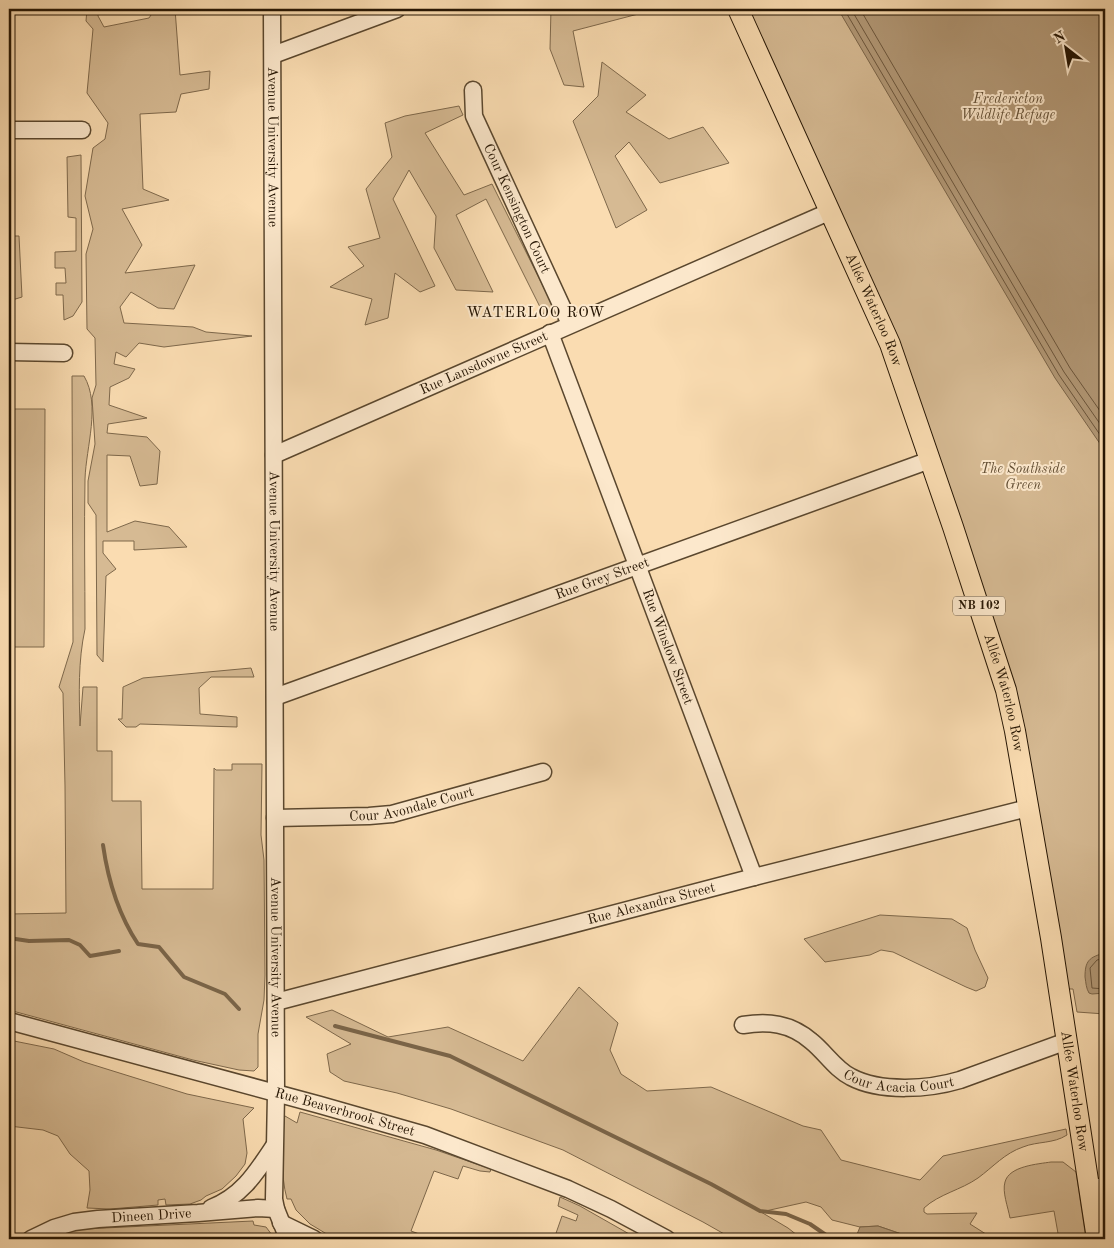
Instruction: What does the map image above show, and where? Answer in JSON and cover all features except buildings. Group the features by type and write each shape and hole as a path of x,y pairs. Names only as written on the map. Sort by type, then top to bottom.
{"main road":[{"name":"Allée Waterloo Row","path":"738,9 890,344 1006,690 1016,731 1067,1041 1097,1187 1097,1239"}],"street":[{"name":"Avenue University Avenue","path":"272,9 276,1002 274,1199 278,1216 288,1239"},
{"path":"273,55 397,9"},
{"name":"Cour Kensington Court","path":"473,90 474,116 570,324"},
{"path":"9,130 82,130"},
{"name":"Rue Lansdowne Street","path":"274,455 831,211"},
{"name":"Rue Winslow Street","path":"550,333 754,877"},
{"path":"9,352 64,353"},
{"name":"Rue Grey Street","path":"275,698 930,460"},
{"name":"Cour Avondale Court","path":"275,818 392,814 543,772"},
{"name":"Rue Alexandra Street","path":"276,1002 754,877 1028,808"},
{"name":"Rue Beaverbrook Street","path":"9,1021 425,1135 568,1189 668,1239"},
{"name":"Cour Acacia Court","path":"743,1025 761,1022 777,1023 811,1040 830,1061 851,1077 875,1085 921,1089 965,1078 1067,1041"},
{"path":"198,1213 234,1197 253,1176 274,1146"},
{"name":"Dineen Drive","path":"31,1239 54,1228 74,1222 98,1219 258,1208 278,1216"},
{"path":"278,1216 314,1239"}],"green space":[{"path":"87,9 98,9 98,16 104,27 149,18 155,9 175,9 180,75 210,71 209,89 181,94 176,112 140,114 143,189 169,200 122,209 142,245 125,273 195,265 174,309 158,308 131,292 120,307 124,323 193,327 206,332 252,336 164,347 139,343 126,357 116,352 114,364 135,369 129,378 110,387 109,405 147,418 108,424 107,433 147,437 160,451 157,484 140,486 130,456 107,455 107,532 135,521 169,527 187,547 134,550 134,541 103,541 103,553 116,569 106,576 103,662 97,655 96,515 88,503 88,481 95,444 92,398 96,385 95,338 87,329 86,254 93,229 85,196 93,148 105,139 108,123 87,93 93,29 86,21"},
{"path":"551,9 645,9 642,13 573,31 584,87 564,85 550,49"},
{"name":"The Southside Green","path":"738,9 1105,9 1105,1014 1077,1012 1073,989 1059,989 1015,731 937,479"},
{"path":"602,62 646,95 626,112 669,139 703,127 729,163 660,183 629,142 615,156 647,210 616,228 573,121 598,96"},
{"path":"459,106 463,115 425,133 464,195 492,184 555,310 544,315 486,199 456,215 493,292 456,290 434,248 436,216 409,170 393,199 435,286 420,292 395,273 388,318 365,325 372,299 330,287 364,266 348,247 380,238 366,189 392,157 385,123 405,116"},
{"path":"81,155 82,302 73,316 64,320 63,295 56,295 56,283 66,283 65,268 55,268 55,252 76,251 76,218 68,217 67,157"},
{"path":"9,236 19,236 22,297 9,301"},
{"path":"72,376 84,376 89,387 92,413 85,479 85,629 80,665 80,726 83,687 97,687 97,751 112,751 112,801 141,801 142,889 213,889 214,768 216,770 232,770 232,764 262,764 261,835 264,860 265,975 264,1000 258,1034 258,1067 254,1071 239,1070 193,1060 9,1010 9,914 66,913 63,693 59,687 73,642"},
{"path":"9,409 45,409 44,647 9,647"},
{"path":"251,668 254,677 211,677 199,688 200,714 237,717 237,727 140,724 136,727 126,727 118,719 122,719 123,687 143,678"},
{"path":"880,915 952,919 967,928 988,978 985,987 976,991 893,952 881,950 870,955 825,962 804,939"},
{"path":"579,987 618,1023 610,1050 621,1074 647,1091 711,1087 803,1126 821,1130 841,1160 920,1180 943,1156 1066,1129 1067,1135 1056,1140 1029,1145 1017,1150 978,1178 936,1199 924,1208 924,1212 927,1214 977,1213 970,1224 989,1236 990,1239 916,1239 878,1226 860,1227 832,1220 821,1207 806,1202 761,1212 802,1239 733,1239 563,1150 451,1109 397,1093 344,1081 330,1072 327,1054 351,1044 306,1017 332,1010 388,1037 448,1027 523,1061"},
{"path":"9,1040 54,1049 84,1062 187,1094 254,1108 243,1119 247,1153 245,1164 236,1176 222,1189 190,1204 166,1205 165,1199 158,1200 158,1205 110,1209 87,1208 90,1190 89,1171 70,1154 58,1136 43,1130 9,1126"},
{"path":"300,1112 436,1150 491,1169 490,1172 480,1171 463,1166 458,1179 434,1171 411,1231 433,1239 335,1239 310,1224 296,1210 291,1199 287,1199 283,1170 284,1119 285,1116 297,1123"},
{"path":"1051,1162 1063,1162 1076,1172 1086,1239 1059,1239 1054,1211 1010,1218 1004,1190 1008,1177 1018,1169"},
{"path":"560,1197 580,1206 638,1239 554,1239 562,1216 576,1221 578,1215 558,1206"},
{"path":"253,1221 254,1225 266,1227 275,1239 49,1239 83,1229"}],"water":[{"name":"Fredericton Wildlife Refuge","path":"838,9 1105,9 1105,451 1055,378"},
{"path":"1105,953 1105,993 1089,993 1085,977 1087,963 1095,956"},
{"path":"878,1226 916,1239 855,1239 860,1227"}],"waterway":[{"path":"103,845 119,909 138,944 159,947 184,977 225,994 239,1009"},
{"path":"9,938 29,941 69,940 80,945 90,956 119,951"},
{"path":"335,1026 450,1056 711,1184 760,1211 786,1214 810,1224 826,1235 838,1239"}],"district":[{"name":"WATERLOO ROW","path":"536,313"}]}
